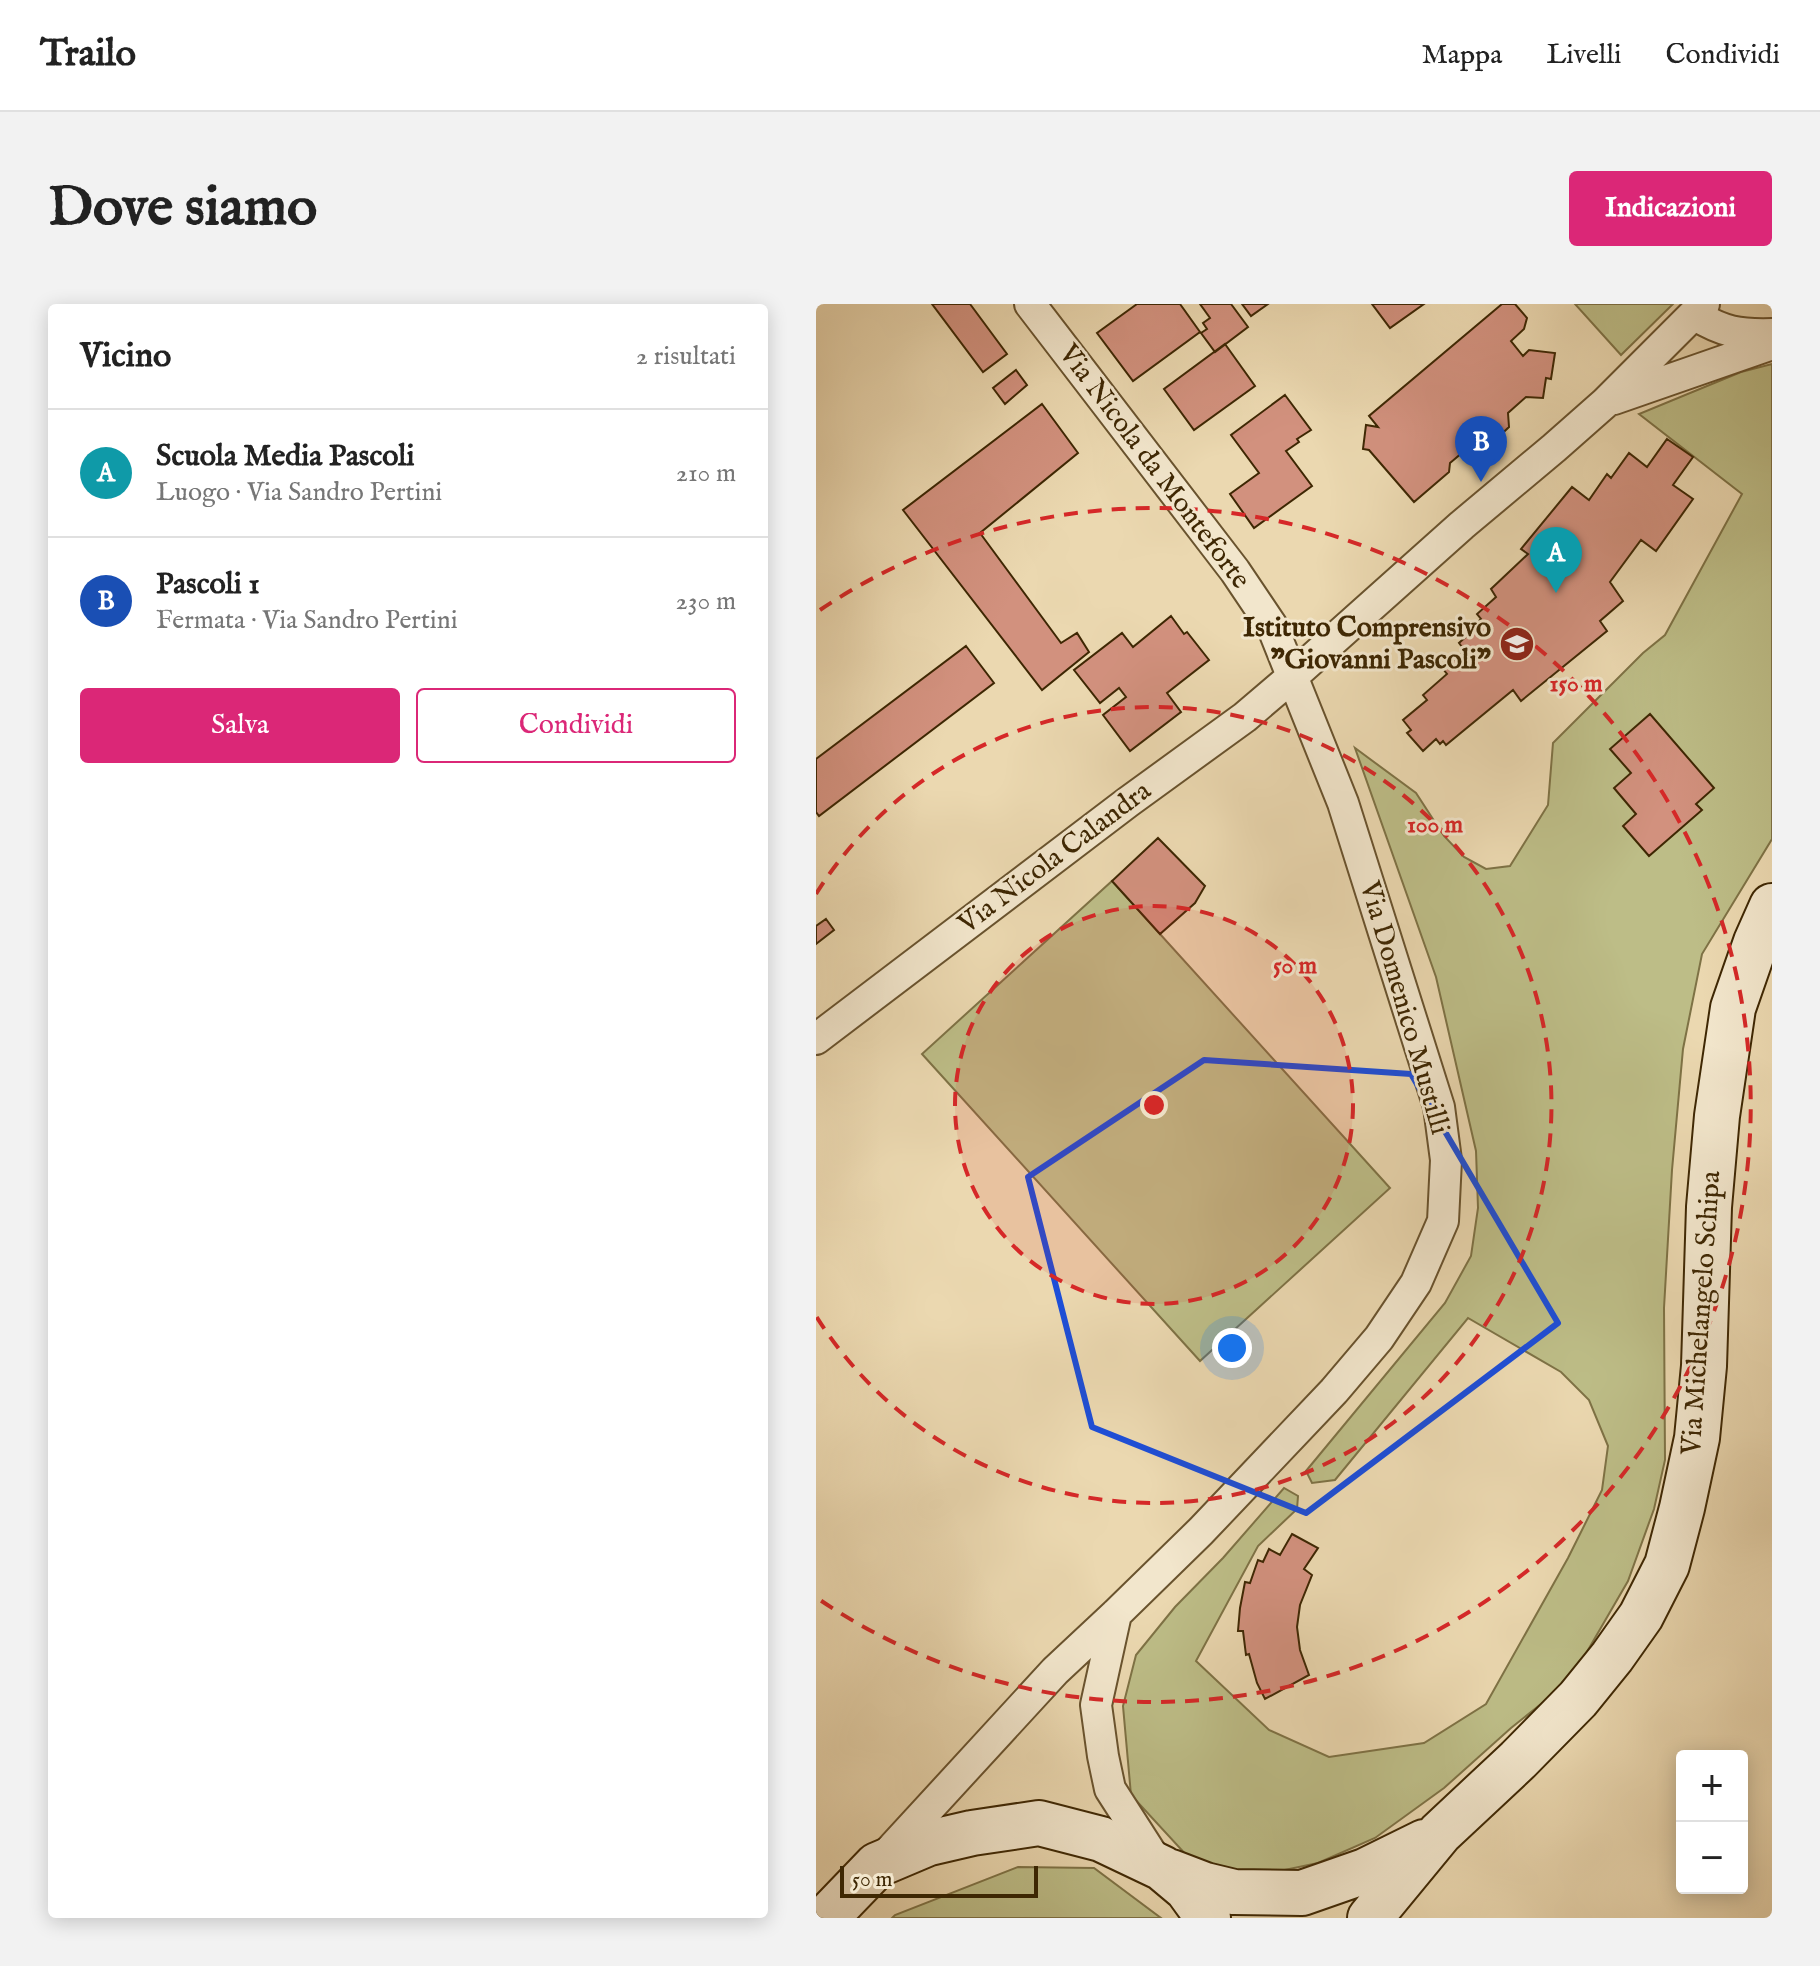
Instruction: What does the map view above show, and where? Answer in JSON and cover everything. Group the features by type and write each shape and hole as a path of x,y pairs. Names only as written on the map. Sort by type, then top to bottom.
{"main road":[{"name":"Via Michelangelo Schipa","path":"1370,1918 1440,1833 1578,1699 1641,1616 1667,1565 1697,1438 1704,1366 1709,1207 1717,1116 1733,1008 1772,906"},
{"path":"826,1918 877,1865 929,1843 1039,1823 1101,1839 1162,1868 1187,1889 1208,1918"},
{"name":"Via Michelangelo Schipa","path":"1162,1868 1205,1885 1234,1892 1302,1893 1365,1871 1440,1833"}],"street":[{"name":"Via Nicola da Monteforte","path":"1030,304 1235,571 1272,626 1293,676"},
{"name":"Via Nicola Calandra","path":"816,1039 1245,717 1605,403 1694,315"},
{"path":"1694,315 1715,327 1744,335 1772,334"},
{"path":"1694,315 1699,347 1715,354 1738,357"},
{"path":"1605,403 1772,344"},
{"name":"Via Domenico Mustilli","path":"877,1865 1055,1671 1245,1485 1334,1391 1379,1338 1416,1283 1443,1221 1446,1160 1439,1107 1343,803 1293,676"},
{"path":"1116,1614 1096,1705 1103,1756 1110,1789 1162,1868"}],"highlighted area":[{"path":"1204,1060 1411,1074 1558,1323 1306,1513 1092,1427 1028,1177"}],"green space":[{"path":"1575,304 1673,304 1621,355"},
{"path":"1772,364 1772,839 1702,954 1683,1049 1664,1308 1665,1460 1654,1509 1628,1581 1570,1681 1444,1788 1375,1838 1318,1863 1236,1880 1189,1858 1131,1795 1123,1706 1136,1655 1175,1607 1284,1488 1298,1496 1297,1509 1258,1546 1196,1661 1269,1730 1329,1757 1424,1743 1486,1704 1568,1558 1602,1490 1608,1446 1589,1400 1561,1372 1468,1318 1335,1480 1312,1483 1306,1471 1445,1303 1471,1256 1478,1208 1476,1151 1436,977 1355,748 1416,793 1444,836 1464,857 1486,869 1510,866 1548,805 1553,743 1665,635 1742,494 1639,414 1741,372"},
{"path":"1112,881 1390,1188 1200,1361 922,1054"},
{"path":"1018,1867 1094,1868 1161,1918 892,1918"}],"building":[{"path":"932,304 970,304 1007,354 983,372"},
{"path":"1137,304 1180,304 1200,332 1133,381 1097,333"},
{"path":"1200,304 1231,304 1248,327 1215,352 1201,333 1207,329 1203,323 1210,318"},
{"path":"1242,304 1268,304 1251,316"},
{"path":"1372,304 1424,304 1390,328"},
{"path":"1502,304 1515,304 1527,318 1524,329 1511,341 1523,356 1529,350 1555,353 1551,379 1546,378 1543,398 1526,397 1508,413 1509,427 1493,442 1475,442 1450,463 1449,472 1414,502 1369,450 1363,449 1366,425 1378,427 1369,416"},
{"path":"1225,344 1255,386 1194,430 1164,389"},
{"path":"1016,370 1027,385 1005,404 993,388"},
{"path":"1285,395 1311,430 1286,451 1312,486 1254,528 1230,494 1259,473 1231,435"},
{"path":"1042,404 1078,453 980,533 1061,643 1077,633 1089,652 1042,690 903,510"},
{"path":"1667,439 1693,457 1673,485 1693,499 1656,551 1641,540 1610,582 1623,601 1600,621 1607,631 1521,701 1513,690 1446,745 1436,739 1423,751 1407,733 1411,730 1403,720 1427,700 1423,695 1447,674 1443,669 1465,651 1459,643 1479,625 1477,623 1481,619 1477,614 1496,597 1491,589 1528,554 1521,549 1572,487 1589,500 1607,474 1611,478 1629,453 1647,467"},
{"path":"1171,616 1209,660 1167,693 1181,712 1130,751 1103,715 1126,697 1119,688 1100,703 1074,670 1122,633 1133,647"},
{"path":"966,646 994,683 819,816 816,812 816,759"},
{"path":"1650,714 1714,788 1696,804 1702,810 1649,856 1623,826 1636,814 1614,788 1631,773 1610,749"},
{"path":"1158,838 1205,886 1195,903 1160,934 1112,881"},
{"path":"826,919 834,930 816,944 816,926"},
{"path":"1292,1534 1318,1548 1304,1569 1312,1575 1300,1605 1297,1627 1300,1650 1309,1675 1265,1699 1249,1654 1246,1655 1243,1631 1238,1631 1240,1608 1245,1582 1250,1583 1258,1560 1263,1562 1269,1549 1280,1555"}],"place":[{"name":"Pascoli 1","path":"1481,482"},
{"name":"Scuola Media Pascoli","path":"1556,593"},
{"name":"Istituto Comprensivo \"Giovanni Pascoli\"","path":"1517,644"}]}
